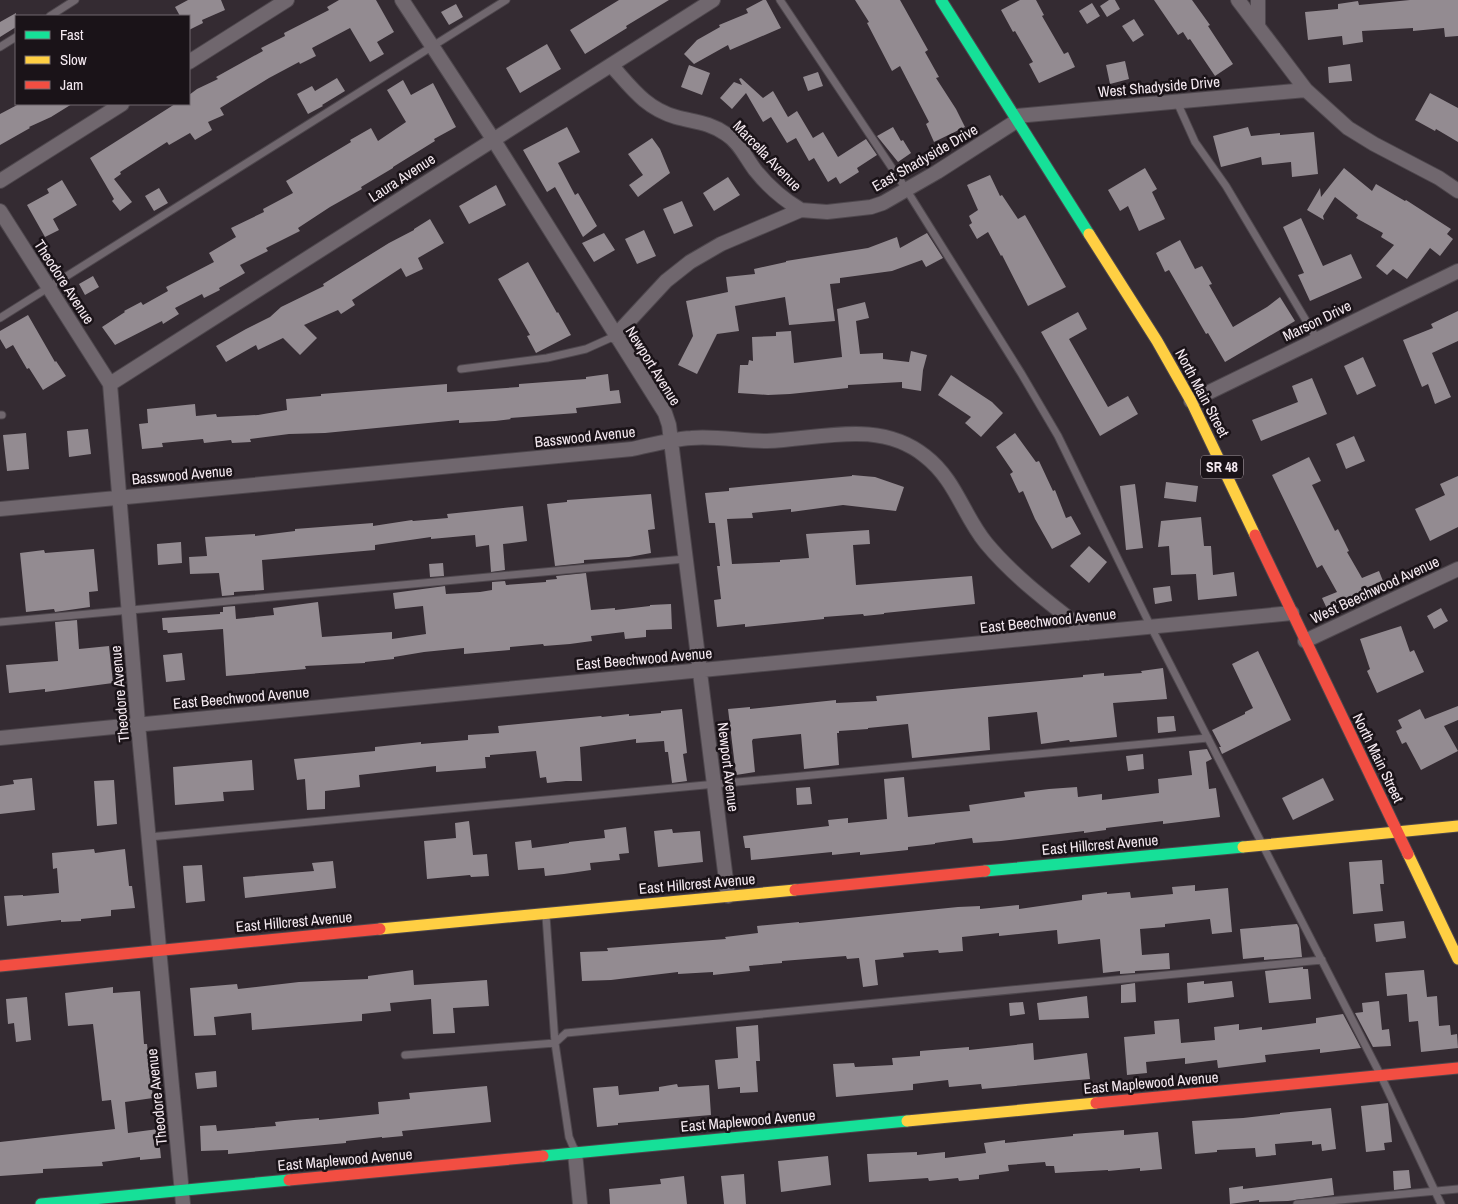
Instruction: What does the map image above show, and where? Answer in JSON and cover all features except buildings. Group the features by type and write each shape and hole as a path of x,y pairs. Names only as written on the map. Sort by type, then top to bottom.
{"street":[{"path":"190,61 287,0"},
{"name":"Newport Avenue","path":"402,0 493,139 665,414 669,425 728,896"},
{"name":"Laura Avenue","path":"110,384 713,0"},
{"name":"North Main Street","path":"942,0 1157,341 1191,401 1458,959"},
{"path":"1238,0 1306,90 1355,133 1439,178 1458,191"},
{"path":"1258,0 1258,24"},
{"name":"Marcella Avenue","path":"610,65 641,99 657,109 675,116 702,122 728,135 755,170 781,196 801,210"},
{"name":"West Shadyside Drive","path":"1017,118 1306,90"},
{"path":"0,181 120,105"},
{"name":"East Shadyside Drive","path":"615,336 666,281 690,262 721,244 801,210 827,212 871,207 883,203 1017,118"},
{"name":"Theodore Avenue","path":"0,211 110,384 138,724 183,1197"},
{"name":"Marson Drive","path":"1191,401 1458,271"},
{"name":"Basswood Avenue","path":"0,509 632,449 690,438 770,441 867,433 895,439 925,455 947,477 985,541 1035,591 1088,633"},
{"name":"West Beechwood Avenue","path":"1305,641 1458,569"},
{"name":"East Beechwood Avenue","path":"0,738 1292,613"},
{"name":"East Hillcrest Avenue","path":"0,966 1458,826"},
{"name":"East Maplewood Avenue","path":"41,1204 183,1197 575,1153 1458,1068"},
{"path":"575,1153 580,1204"}],"lane":[{"path":"52,15 76,0"},
{"path":"0,318 506,0"},
{"path":"780,0 906,190 1021,373 1058,436 1151,627 1381,1076 1441,1204"},
{"path":"0,47 15,38"},
{"path":"1177,102 1196,142 1226,186 1317,339"},
{"path":"461,369 547,358 586,349 615,336"},
{"path":"0,622 685,559"},
{"path":"149,837 1208,738"},
{"path":"546,914 555,1042 569,1137 575,1153"},
{"path":"406,1055 555,1042 566,1034 1322,960"},
{"path":"1297,1204 1458,1189"}],"traffic: fast":[{"path":"941,0 1089,234"},
{"path":"985,871 1243,847"},
{"path":"543,1156 907,1121"},
{"path":"41,1204 289,1180"}],"traffic: slow":[{"path":"1089,234 1157,341 1191,401 1255,535"},
{"path":"1243,847 1458,826"},
{"path":"1408,854 1458,959"},
{"path":"380,929 795,890"},
{"path":"907,1121 1096,1103"}],"traffic: jam":[{"path":"1255,535 1408,854"},
{"path":"795,890 985,871"},
{"path":"0,966 380,929"},
{"path":"1096,1103 1458,1068"},
{"path":"289,1180 543,1156"}]}
